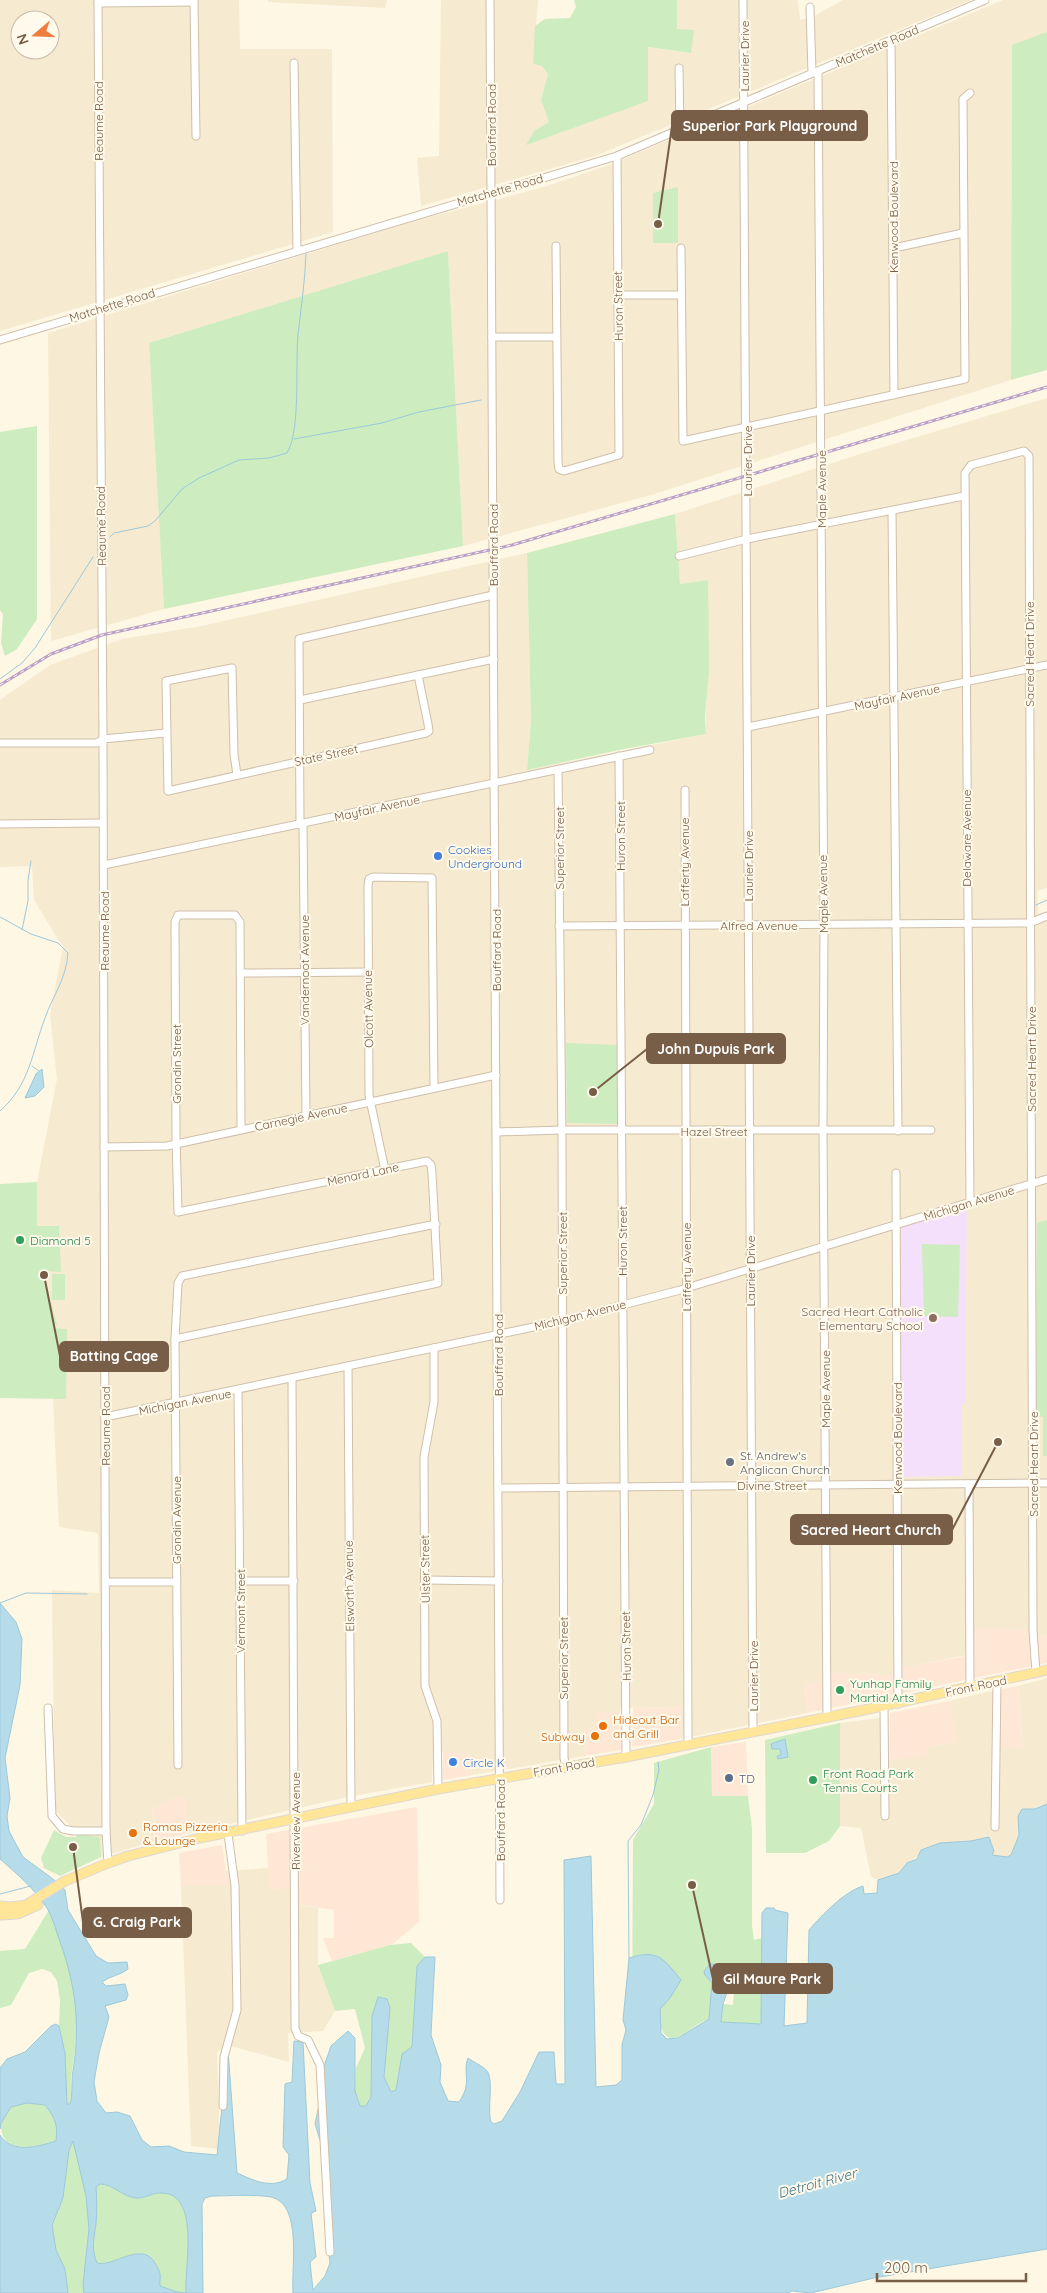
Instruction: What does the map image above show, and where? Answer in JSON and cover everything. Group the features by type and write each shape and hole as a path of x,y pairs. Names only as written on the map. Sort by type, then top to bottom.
{"main road":[{"name":"Front Road","path":"0,1909 36,1903 84,1874 108,1863 156,1849 351,1806 626,1757 898,1704 1047,1670"}],"street":[{"name":"Bouffard Road","path":"490,0 500,1900"},
{"name":"Laurier Drive","path":"743,0 753,1732"},
{"name":"Matchette Road","path":"0,340 491,192 617,156 985,0"},
{"path":"98,2 194,1 196,136"},
{"name":"Reaume Road","path":"98,2 104,866 106,1832 108,1863"},
{"name":"Maple Avenue","path":"810,7 815,72 820,411 827,1718"},
{"name":"Kenwood Boulevard","path":"890,40 894,248 894,395"},
{"path":"294,63 297,250"},
{"path":"679,68 680,129"},
{"path":"680,248 682,440 965,379 963,99 970,93"},
{"name":"Huron Street","path":"556,337 559,469 564,470 619,455 617,156"},
{"path":"894,248 963,233"},
{"path":"492,337 556,337 556,246"},
{"path":"617,295 681,295"},
{"name":"Sacred Heart Drive","path":"965,473 971,465 1021,451 1028,456 1033,1630 1036,1673"},
{"name":"Delaware Avenue","path":"965,473 970,1203"},
{"path":"679,556 747,540 964,496"},
{"path":"892,511 898,1131"},
{"name":"Vandernoot Avenue","path":"306,1116 299,638 493,595"},
{"path":"300,700 494,659"},
{"name":"Mayfair Avenue","path":"748,727 1047,665"},
{"path":"0,743 97,743 103,739 166,733 166,682 232,668 234,754 237,775"},
{"name":"State Street","path":"166,733 168,791 426,733 428,731 428,724 418,676"},
{"name":"Mayfair Avenue","path":"104,866 650,750"},
{"name":"Huron Street","path":"619,756 626,1757"},
{"name":"Superior Street","path":"558,770 564,1758 566,1767"},
{"name":"Lafferty Avenue","path":"685,790 688,1745"},
{"path":"0,824 103,823"},
{"name":"Olcott Avenue","path":"385,1170 369,1095 369,879 377,876 432,878 434,1088"},
{"name":"Grondin Street","path":"178,1212 176,1144 176,922 178,915 235,915 240,922 241,973"},
{"name":"Alfred Avenue","path":"559,926 1030,923 1047,916"},
{"path":"241,1130 241,973 368,972"},
{"name":"Carnegie Avenue","path":"104,1147 167,1146 496,1075"},
{"name":"Hazel Street","path":"497,1132 561,1130 930,1130"},
{"name":"Menard Lane","path":"176,1339 438,1283 431,1165 427,1162 178,1212"},
{"name":"Kenwood Boulevard","path":"896,1173 898,1225 896,1484 898,1704"},
{"name":"Michigan Avenue","path":"105,1417 238,1391 562,1321 686,1288 1047,1180"},
{"name":"Grondin Avenue","path":"178,1764 176,1339 178,1283 182,1276 436,1224"},
{"name":"Ulster Street","path":"434,1348 434,1402 424,1457 425,1686 437,1721 438,1789"},
{"name":"Elsworth Avenue","path":"348,1366 351,1806"},
{"name":"Riverview Avenue","path":"292,1379 295,2028 298,2036 308,2040 320,2065 330,2252"},
{"name":"Vermont Street","path":"238,1391 242,1831"},
{"name":"Divine Street","path":"498,1488 1047,1483"},
{"path":"969,1485 970,1687"},
{"path":"425,1580 499,1581"},
{"path":"240,1581 294,1581"},
{"path":"106,1582 176,1582"},
{"path":"995,1827 997,1682"},
{"path":"884,1706 885,1816"},
{"path":"48,1708 52,1816 63,1829 72,1832 106,1832"},
{"path":"223,2106 224,2057 237,2010 235,1886 228,1834"}],"shaded area":[{"path":"0,0 239,0 240,49 332,49 333,232 0,331"},
{"path":"268,0 387,0 385,8 268,2"},
{"path":"441,0 538,0 533,64 542,66 548,74 541,100 549,122 534,131 527,144 647,47 690,53 677,30 677,0 798,0 800,20 814,16 843,0 971,0 595,156 421,206 417,158 439,156"},
{"path":"1003,0 1047,0 1047,32 1012,46 1011,380 651,495 463,546 448,251 149,343 164,609 51,641 48,333 414,221 544,187 609,165"},
{"path":"1047,398 1047,888 1037,891 1039,923 1047,920 1047,1635 1036,1637 966,1628 966,1655 912,1666 892,1666 892,1675 822,1674 822,1682 805,1684 807,1713 680,1739 681,1707 621,1708 620,1712 596,1712 596,1725 584,1730 585,1756 472,1775 471,1755 433,1752 432,1782 347,1797 186,1834 185,1797 177,1797 152,1809 155,1841 101,1857 100,1837 78,1834 55,1810 52,1590 99,1593 98,1533 59,1527 53,1398 66,1398 66,1329 54,1328 43,1271 60,1272 59,1226 37,1226 37,1182 57,1079 50,1014 63,947 34,900 32,866 0,867 0,700 50,665 122,639 202,626 527,553 531,721 527,770 706,734 708,580 680,584 675,514 860,454"},
{"name":"Sacred Heart Catholic Elementary School","path":"967,1206 965,1403 962,1404 961,1476 901,1477 901,1229 903,1226"},
{"path":"966,1628 1025,1629 1036,1637 1047,1635 1047,1663 807,1713 805,1683 822,1682 822,1673 892,1675 892,1666 912,1666 965,1656"},
{"path":"1047,1678 1047,1804 1018,1816 1019,1835 1011,1855 1007,1857 992,1855 989,1838 940,1843 907,1863 899,1873 878,1880 871,1877 861,1828 840,1826 840,1723 880,1718 882,1759 889,1760 928,1747 957,1742 949,1701 992,1691 992,1746 1023,1749 1018,1686"},
{"path":"1018,1686 1023,1749 991,1747 992,1691"},
{"path":"949,1701 958,1742 928,1747 927,1756 889,1760 890,1713"},
{"path":"681,1707 680,1739 632,1747 633,1708"},
{"path":"596,1712 620,1712 621,1750 585,1756 584,1730 596,1725"},
{"path":"746,1742 748,1796 712,1796 711,1747"},
{"path":"443,1752 471,1755 472,1775 443,1780"},
{"path":"177,1797 185,1797 186,1834 155,1841 152,1809"},
{"path":"417,1807 419,1922 391,1945 332,1961 323,1938 334,1938 334,1910 293,1904 292,1887 270,1890 266,1834"},
{"path":"222,1845 228,1886 181,1886 179,1853"},
{"path":"269,1868 270,1890 292,1887 293,1904 318,1908 318,1965 335,2011 323,2031 288,2033 289,2062 231,2046 217,2052 220,2149 191,2146 181,1886 228,1886 226,1871"}],"green space":[{"path":"574,0 677,0 677,29 694,30 691,53 648,47 648,101 526,145 534,131 549,122 541,100 548,74 542,66 533,64 535,26 545,19 570,18 576,7"},
{"path":"1047,32 1047,370 1011,380 1012,45"},
{"path":"678,187 678,243 653,243 653,193"},
{"path":"448,251 463,546 164,609 149,343"},
{"path":"37,426 37,619 17,649 5,656 1,643 3,614 0,610 0,432"},
{"path":"675,514 680,584 708,580 709,669 705,717 706,734 527,770 531,721 527,553"},
{"path":"566,1043 617,1045 619,1124 567,1123"},
{"path":"37,1182 37,1226 59,1226 61,1272 43,1271 50,1273 49,1279 45,1279 57,1325 53,1325 54,1328 67,1329 66,1399 0,1398 0,1184"},
{"path":"1047,1220 1047,1456 1043,1456 1043,1417 1038,1416 1036,1401 1037,1223"},
{"path":"922,1244 960,1245 958,1317 924,1316"},
{"path":"52,1274 65,1274 65,1300 52,1300"},
{"path":"840,1723 840,1826 829,1841 805,1853 766,1853 765,1740"},
{"path":"711,1747 712,1796 748,1796 752,1828 752,1926 754,1940 761,1938 761,2024 721,2022 723,2004 733,2005 735,1972 729,1964 714,1964 709,2019 682,2035 669,2038 664,2034 660,2025 632,2027 633,1840 654,1804 654,1763"},
{"path":"54,1830 66,1837 76,1837 78,1834 100,1837 101,1857 60,1876 44,1868 41,1858"},
{"path":"49,1910 69,1966 75,1990 76,2040 69,2104 67,2104 65,2053 59,2026 60,2000 57,1981 51,1972 42,1969 29,1973 11,2005 0,2008 0,1951 25,1949"},
{"path":"411,1943 425,1957 417,1966 412,2047 402,2054 396,2090 391,2092 384,2077 390,2008 387,1999 378,1997 372,2016 371,2097 366,2106 360,2106 355,2091 356,2068 365,2048 355,2009 335,2011 318,1965 390,1945"},
{"path":"27,2103 45,2105 53,2117 56,2126 56,2141 31,2147 22,2147 7,2141 2,2134 1,2124 3,2120 11,2107"},
{"path":"73,2140 86,2196 89,2229 83,2284 84,2293 68,2293 65,2269 56,2250 52,2225 63,2198 69,2150"},
{"path":"100,2184 136,2198 162,2193 174,2197 182,2206 188,2234 186,2293 160,2286 160,2273 155,2263 143,2254 127,2256 111,2262 97,2263 94,2253 97,2214 96,2187"}],"water":[{"path":"42,1069 44,1087 35,1096 25,1098 36,1074"},
{"name":"Detroit River","path":"0,1603 16,1622 22,1639 20,1685 5,1758 10,1798 7,1816 9,1831 23,1857 65,1890 68,1910 96,1956 108,1963 127,1962 128,1969 102,1982 106,1986 125,1984 128,1995 126,2000 105,2006 109,2017 99,2053 94,2082 97,2101 106,2113 117,2112 130,2116 142,2140 151,2147 169,2146 184,2152 217,2155 228,2050 237,2173 262,2182 281,2182 287,2179 289,2155 283,2147 285,2084 292,2082 294,2041 303,2042 310,2183 316,2211 311,2213 316,2257 310,2262 313,2290 325,2276 330,2263 325,2218 328,2166 315,2124 320,2100 321,2075 331,2046 348,2031 355,2038 355,2091 360,2106 366,2106 371,2097 372,2016 378,1997 387,1999 390,2008 384,2077 391,2092 396,2090 402,2054 412,2047 417,1966 425,1957 435,1957 431,2035 441,2065 440,2082 448,2101 459,2102 463,2095 468,2058 485,2069 489,2075 490,2116 491,2122 494,2124 502,2121 520,2092 539,2052 554,2052 556,2084 565,2084 564,1860 591,1856 596,2087 616,2085 622,2080 622,2045 626,2030 623,2020 629,1958 639,1955 659,1957 681,1980 670,1998 660,2009 661,2033 667,2039 678,2038 709,2019 712,1983 704,1971 710,1964 728,1965 735,1969 723,2004 721,2022 761,2024 762,1913 766,1908 774,1908 775,1910 788,1913 784,2026 807,2023 809,1930 834,1904 863,1886 864,1894 877,1893 878,1880 899,1873 907,1863 917,1859 921,1850 940,1843 971,1841 989,1837 994,1851 992,1855 1007,1857 1011,1855 1019,1835 1018,1816 1022,1809 1035,1809 1047,1804 1047,2249 874,2278 811,2293 792,2291 788,2293 293,2293 293,2238 288,2211 281,2202 264,2196 212,2196 205,2198 202,2204 203,2293 186,2293 84,2293 83,2284 89,2229 86,2196 73,2141 69,2150 63,2198 52,2225 56,2250 65,2269 68,2293 0,2293 0,2135 11,2145 33,2147 56,2141 57,2130 53,2117 45,2105 27,2103 11,2107 1,2123 0,2129 0,2068 7,2059 25,2052 51,2026 56,2024 59,2026 65,2053 67,2104 70,2104 76,2019 69,1970 50,1914 31,1888 0,1859","holes":["100,2184 136,2198 162,2193 174,2197 182,2206 188,2234 186,2293 160,2286 160,2273 155,2263 143,2254 135,2254 111,2262 97,2263 94,2253 97,2215 96,2187"]},
{"path":"785,1739 788,1757 778,1759 777,1756 781,1755 780,1749 772,1749 771,1744"}],"waterway":[{"path":"110,537 114,533 148,526 155,521 182,489 199,478 239,460 269,458 287,453 291,443 296,413 297,348 306,254"},
{"path":"294,439 382,423 419,412 481,400"},
{"path":"0,679 22,663 35,648 93,557"},
{"path":"22,930 28,901 28,880 31,861"},
{"path":"1036,905 1047,900"},
{"path":"0,917 31,934 58,943 68,953 65,971 45,1018 29,1068 18,1090 0,1111"},
{"path":"32,1066 39,1071"},
{"path":"0,1603 26,1593 87,1594"},
{"path":"629,1958 628,1841 641,1825 653,1795 659,1770 658,1762"},
{"path":"0,1894 31,1886"}],"railway":[{"path":"0,685 51,654 102,635 512,545 1047,387"}],"place":[{"name":"Superior Park Playground","path":"658,224"},
{"name":"Cookies Underground","path":"438,856"},
{"name":"John Dupuis Park","path":"593,1092"},
{"name":"Diamond 5","path":"20,1240"},
{"name":"Batting Cage","path":"44,1275"},
{"name":"Sacred Heart Catholic Elementary School","path":"933,1318"},
{"name":"Sacred Heart Church","path":"998,1442"},
{"name":"St. Andrew's Anglican Church","path":"730,1462"},
{"name":"Yunhap Family Martial Arts","path":"840,1690"},
{"name":"Hideout Bar and Grill","path":"603,1726"},
{"name":"Subway","path":"595,1736"},
{"name":"Circle K","path":"453,1762"},
{"name":"TD","path":"729,1778"},
{"name":"Front Road Park Tennis Courts","path":"813,1780"},
{"name":"Romas Pizzeria & Lounge","path":"133,1833"},
{"name":"G. Craig Park","path":"73,1847"},
{"name":"Gil Maure Park","path":"692,1885"}]}
